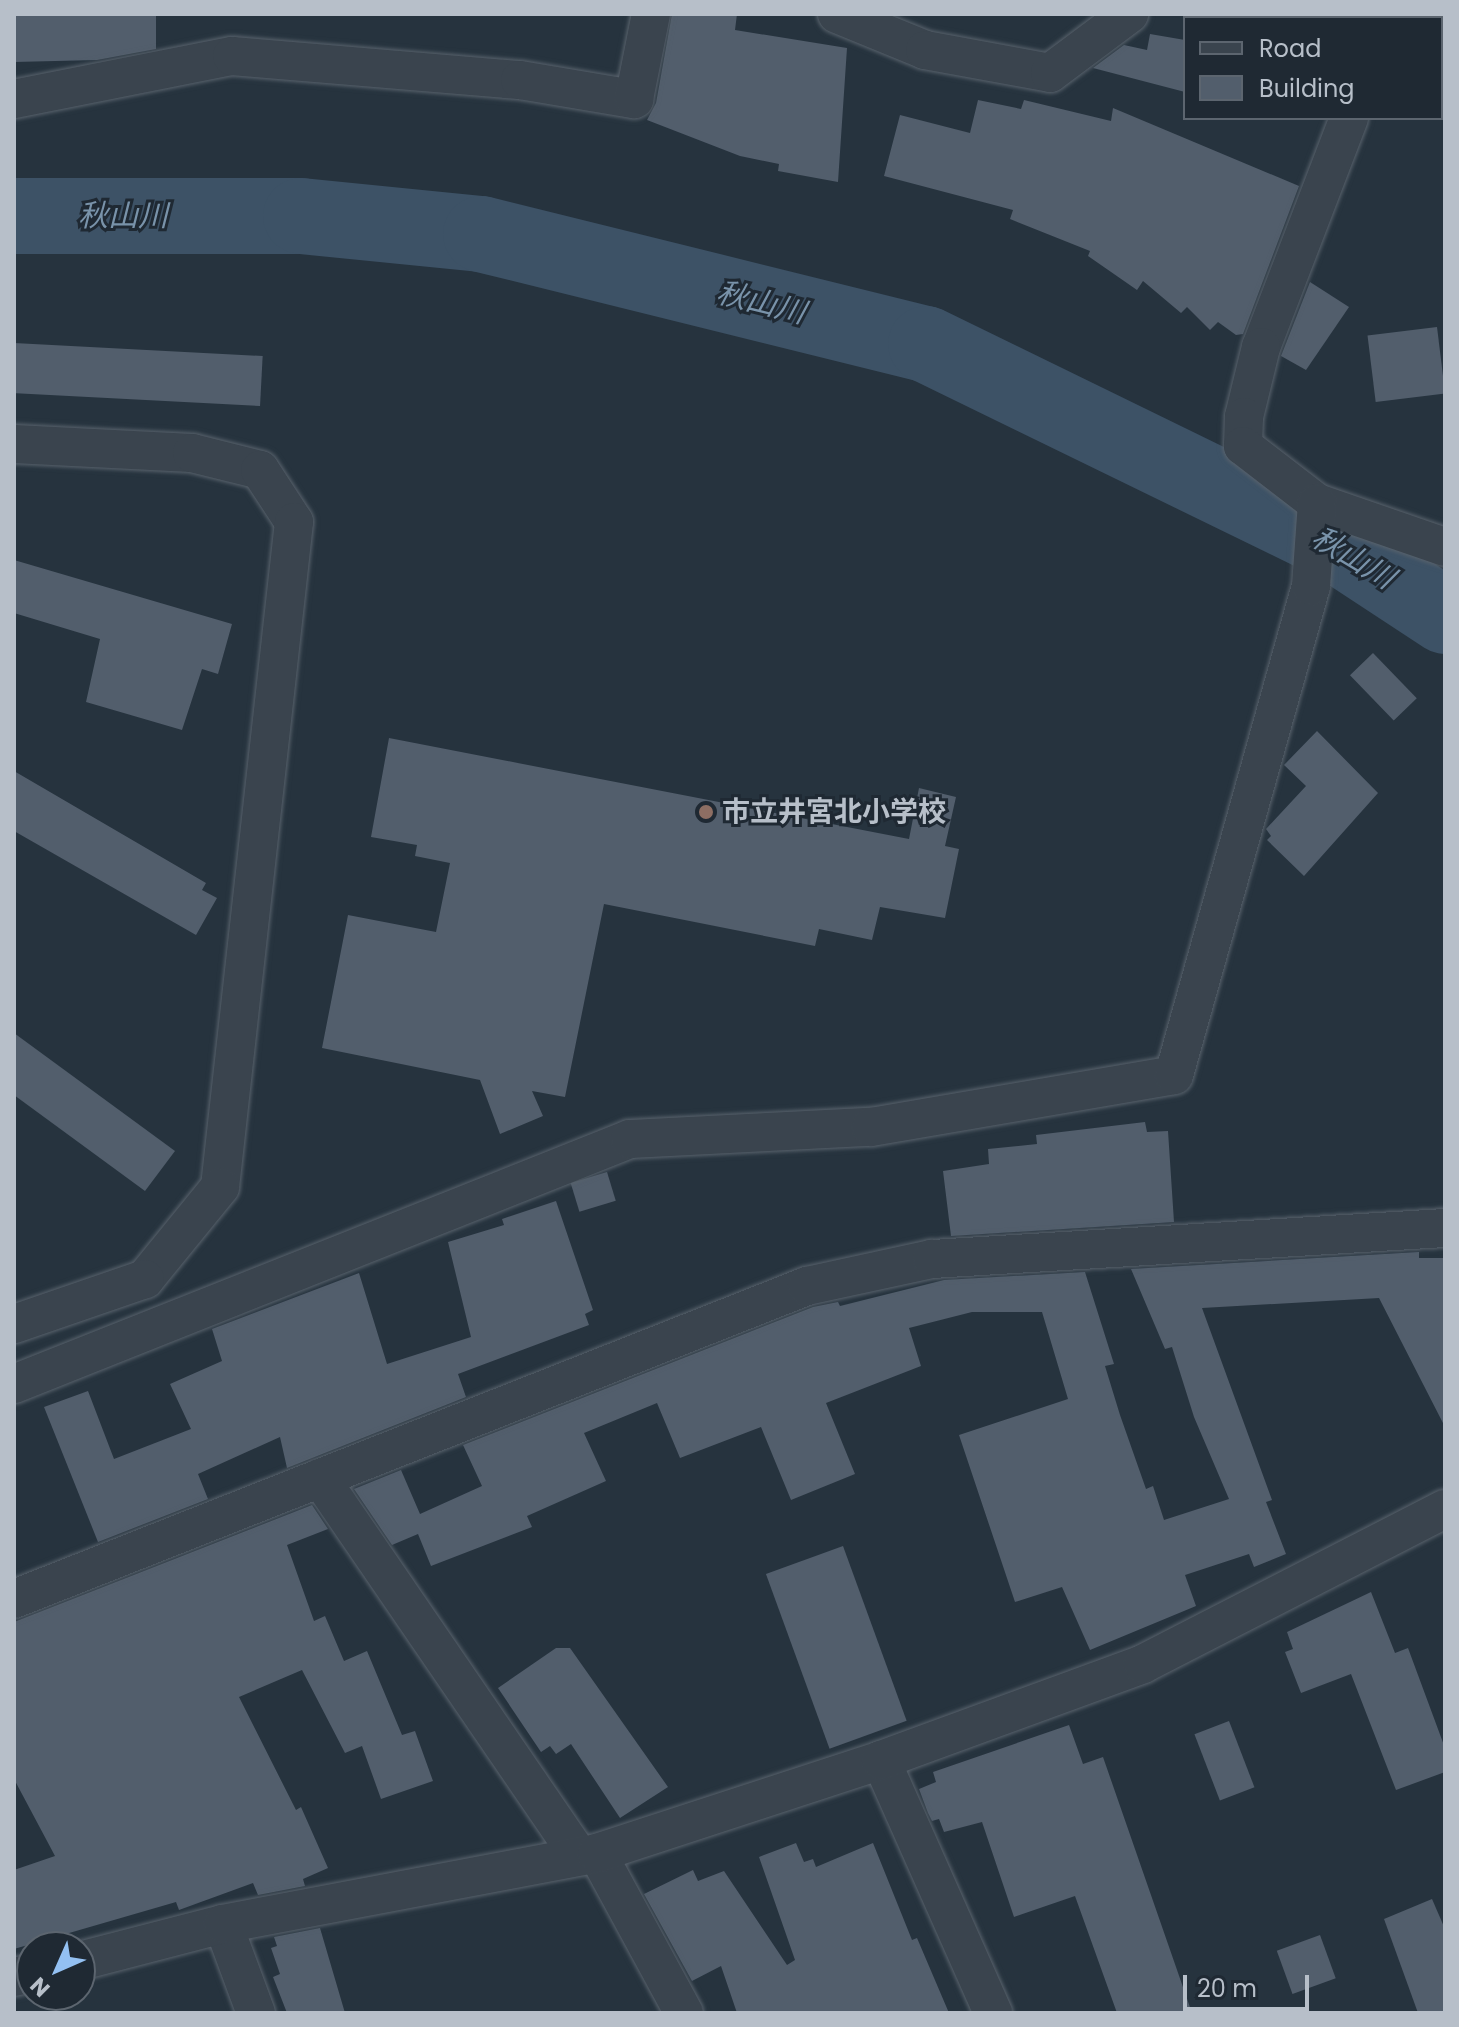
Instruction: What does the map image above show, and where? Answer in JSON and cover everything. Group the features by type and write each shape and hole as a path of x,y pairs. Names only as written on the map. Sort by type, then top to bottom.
{"street":[{"path":"14,99 232,56 520,80 634,99 651,14"},
{"path":"837,14 925,50 1050,73 1129,14"},
{"path":"1348,120 1261,347 1244,417 1243,446 1317,503 1445,547"},
{"path":"14,444 192,453 260,470 294,522 220,1187 145,1279 14,1324"},
{"path":"14,1384 630,1139 871,1127 1174,1075 1311,586 1317,503"},
{"path":"14,1599 807,1286 932,1259 1445,1228"},
{"path":"320,1478 588,1854 684,2013"},
{"path":"96,1957 223,1924 588,1854 881,1760 1143,1664 1445,1509"},
{"path":"881,1760 993,2013"},
{"path":"223,1924 256,2013"}],"building":[{"path":"14,14 156,14 156,49 97,60 14,62"},
{"path":"672,14 737,14 735,30 847,48 838,182 778,171 779,164 740,156 647,120 656,103"},
{"path":"1150,34 1183,40 1183,91 1093,68 1124,45 1147,50"},
{"path":"978,100 1021,109 1024,100 1111,121 1113,108 1299,186 1243,334 1236,335 1218,322 1210,330 1187,307 1181,313 1143,281 1137,290 1088,256 1090,251 1010,219 1013,210 884,176 900,115 970,133"},
{"path":"1310,282 1349,307 1306,370 1281,356"},
{"path":"1437,327 1445,394 1376,402 1368,336"},
{"path":"14,343 263,356 260,406 14,393"},
{"path":"14,560 232,624 218,674 202,669 182,730 86,702 100,639 14,613"},
{"path":"1373,653 1417,698 1394,721 1350,675"},
{"path":"1317,731 1378,793 1304,876 1267,840 1271,836 1266,829 1306,786 1284,765"},
{"path":"389,738 909,839 919,788 956,797 945,846 959,849 945,918 880,907 872,940 819,929 815,946 604,904 565,1097 532,1091 543,1116 500,1134 480,1080 322,1048 348,915 436,932 450,863 415,856 417,845 371,837"},
{"path":"14,771 206,883 202,890 217,898 196,935 14,831"},
{"path":"14,1033 175,1151 145,1191 14,1095"},
{"path":"1145,1122 1147,1132 1168,1131 1174,1222 951,1236 943,1171 989,1164 988,1149 1037,1144 1036,1135"},
{"path":"607,1172 616,1201 579,1212 571,1183"},
{"path":"556,1201 593,1310 585,1314 589,1325 458,1374 466,1397 287,1468 280,1437 198,1474 208,1499 98,1542 44,1407 88,1391 114,1459 191,1429 170,1384 222,1361 212,1329 359,1273 387,1364 471,1337 448,1242 504,1225 502,1219"},
{"path":"1419,1252 1419,1258 1445,1258 1445,1427 1379,1298 1202,1308 1272,1500 1266,1502 1286,1554 1254,1567 1249,1554 1185,1575 1196,1606 1090,1650 1062,1587 1015,1602 959,1435 1068,1399 1042,1312 972,1312 909,1328 921,1366 826,1403 855,1474 791,1500 761,1427 680,1458 657,1403 584,1433 606,1481 527,1516 532,1527 431,1566 418,1534 392,1545 354,1489 401,1470 420,1514 482,1486 463,1445 813,1307 838,1302 840,1306 944,1280 1085,1272 1114,1364 1105,1366 1120,1415 1146,1489 1153,1486 1164,1520 1229,1499 1194,1417 1172,1347 1165,1349 1131,1269"},
{"path":"312,1505 328,1529 287,1545 314,1621 325,1616 344,1661 367,1651 402,1735 415,1731 433,1781 381,1799 362,1746 345,1753 302,1670 239,1697 296,1810 301,1807 328,1868 303,1879 305,1886 258,1895 253,1883 179,1910 176,1902 76,1931 16,1931 14,1949 14,1870 55,1856 14,1779 14,1622"},
{"path":"843,1546 907,1721 830,1749 766,1574"},
{"path":"1371,1592 1395,1653 1408,1648 1445,1748 1445,1772 1396,1790 1351,1674 1301,1693 1285,1652 1293,1649 1287,1632"},
{"path":"556,1648 570,1648 668,1787 620,1818 571,1744 556,1754 550,1746 541,1752 498,1688"},
{"path":"1229,1721 1254,1787 1220,1801 1194,1734"},
{"path":"1069,1725 1083,1764 1103,1757 1192,2013 1117,2013 1075,1896 1014,1917 982,1822 944,1832 939,1819 932,1821 928,1813 919,1789 936,1782 933,1772"},
{"path":"796,1843 804,1862 813,1859 816,1867 873,1843 912,1940 917,1938 949,2013 737,2013 721,1966 692,1981 644,1894 693,1870 698,1881 724,1871 787,1965 795,1960 759,1857"},
{"path":"1432,1899 1445,1929 1445,2013 1418,2013 1384,1919"},
{"path":"320,1928 345,2013 287,2013 273,1977 280,1974 271,1948 277,1946 274,1937"},
{"path":"1320,1935 1336,1978 1293,1994 1277,1951"}],"waterway":[{"name":"秋山川","path":"14,216 301,216 481,234 926,344 1334,543 1445,616"}],"place":[{"name":"市立井宮北小学校","path":"706,812"}]}
